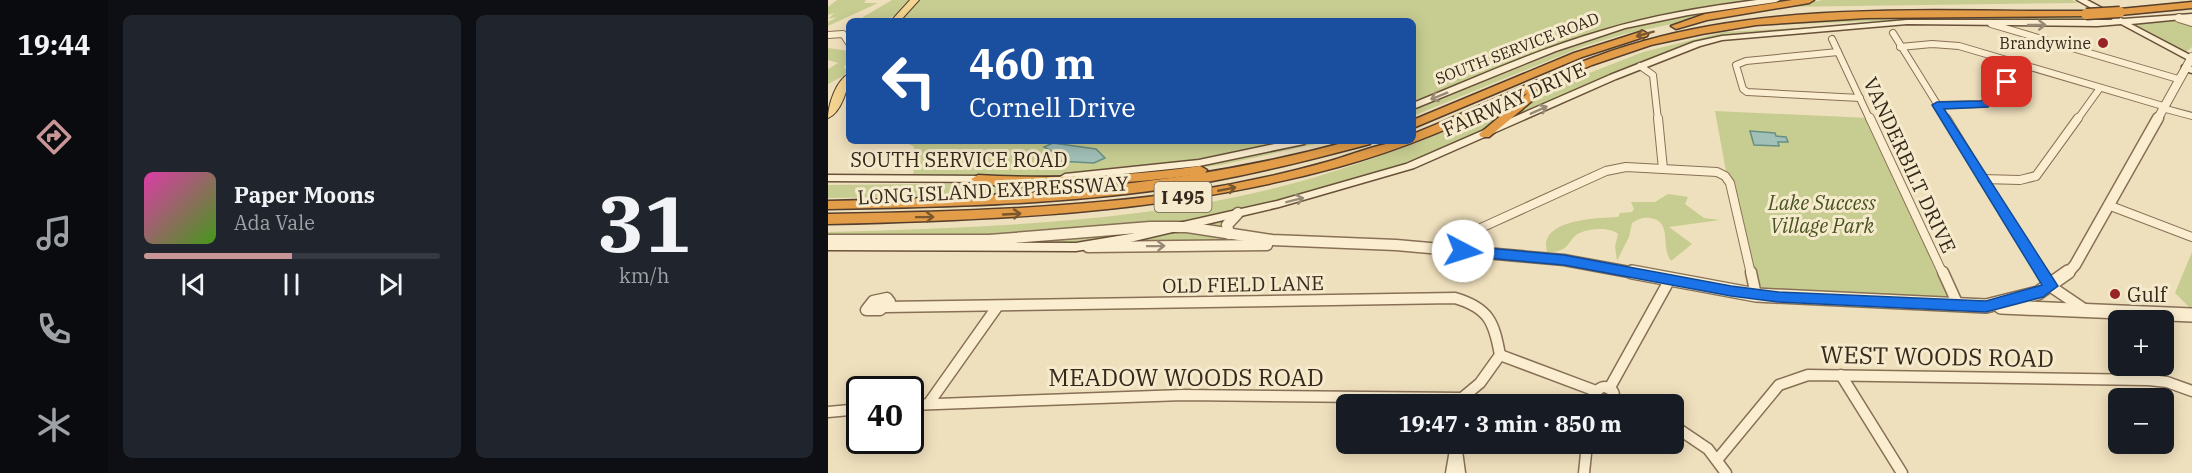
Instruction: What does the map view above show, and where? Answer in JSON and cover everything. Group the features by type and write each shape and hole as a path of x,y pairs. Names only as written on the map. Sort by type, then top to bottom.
{"highway":[{"path":"1416,123 1594,49 1705,17 1809,0"},
{"path":"1416,137 1582,66 1614,54 1697,31 1783,18 2108,6 2179,0"},
{"path":"1676,26 1746,15 1816,9 2082,7 2120,12 2192,5"},
{"path":"1614,54 1736,29 1931,22"},
{"path":"1485,134 1529,97 1582,66"},
{"path":"1416,117 1452,102 1487,93"},
{"path":"978,179 1034,183 1131,179 1238,164 1328,144"},
{"name":"LONG ISLAND EXPRESSWAY","path":"828,205 1012,201 1142,189 1263,168 1354,144"},
{"name":"LONG ISLAND EXPRESSWAY","path":"828,219 1044,212 1162,200 1295,174 1395,144"},
{"path":"828,225 896,218"}],"main road":[{"path":"898,18 915,0"},
{"name":"SOUTH SERVICE ROAD","path":"1416,105 1607,31 1679,14 1776,0"},
{"path":"2082,7 2125,23 2192,58"},
{"name":"FAIRWAY DRIVE","path":"828,246 1076,246 1121,240 1181,227 1376,177 1485,134 1640,66 1701,43 1731,37 1931,22 2125,23 2192,16"},
{"path":"828,115 846,82"},
{"name":"SOUTH SERVICE ROAD","path":"828,178 1060,178 1153,169 1227,158 1290,144"}],"street":[{"path":"2179,18 2192,22"},
{"path":"1991,24 2178,79"},
{"path":"828,35 841,33 846,39"},
{"path":"1893,33 2050,286 2088,311"},
{"name":"VANDERBILT DRIVE","path":"1832,39 1958,305"},
{"path":"1900,46 1948,44 2192,116"},
{"path":"1838,52 1742,61 1736,65 1743,89 1738,92 1740,95 1751,93 1860,98"},
{"path":"1986,306 2038,293 2075,265 2178,79 2188,69 2192,58"},
{"path":"1937,105 1984,104 2024,65"},
{"path":"1640,66 1653,75 1663,169"},
{"path":"1982,179 2020,180 2036,176 2100,88"},
{"path":"1463,251 1467,238 1472,232 1606,171 1626,167 1717,172 1728,179 1756,295"},
{"path":"2108,205 2192,237"},
{"path":"1228,234 1227,225 1238,213"},
{"path":"828,240 981,240 1181,227 1272,240 1463,251 1564,260 1756,295 2192,315"},
{"path":"1076,246 1324,243"},
{"path":"1469,394 1500,355 1596,391 1603,388 1611,394 1670,279"},
{"name":"OLD FIELD LANE","path":"886,307 1449,298 1475,304 1487,312 1495,328 1500,355"},
{"path":"929,403 997,307"},
{"name":"WEST WOODS ROAD","path":"1717,460 1779,385 1808,375 2150,380 2167,382 2192,391"},
{"path":"1840,375 1902,473"},
{"name":"MEADOW WOODS ROAD","path":"924,404 1183,395 1336,399"},
{"path":"828,412 846,410"},
{"path":"1684,432 1692,436 1717,460 1726,473"},
{"path":"1451,473 1455,454"},
{"path":"1457,454 1460,473"},
{"path":"1584,473 1586,454"}],"green space":[{"path":"837,0 866,0 864,3 878,3 828,26 828,22 837,17 828,19 834,13 828,15 828,7"},
{"path":"892,0 1773,0 1710,8 1590,36 1416,104 1416,18 897,18 901,13 889,18 863,17"},
{"path":"1823,0 2072,0 2078,3 1780,7"},
{"path":"1768,4 1624,34 1582,47 1416,115 1416,109 1596,37 1680,15"},
{"path":"2102,16 2111,21 1924,19 1769,25 1839,19"},
{"path":"2192,18 2192,47 2186,52 2129,23"},
{"path":"1836,26 1734,34 1705,40 1508,121 1546,90 1643,52 1724,32"},
{"path":"828,48 846,51 844,67 846,75 828,84 828,69 838,63 828,60"},
{"path":"1517,103 1493,125 1473,138 1400,167 1329,188 1184,223 1024,236 828,236 828,232 1084,219 1186,206 1272,189 1344,168 1416,143"},
{"name":"Lake Success Village Park","path":"1715,111 1869,118 1958,305 1756,295 1727,177"},
{"path":"909,144 1285,144 1159,167 1073,176 1013,178 912,177 914,171 908,167 914,147"},
{"path":"1304,144 1316,144 1221,165 1143,175 1233,160"},
{"path":"1116,182 1126,186 980,196 828,198 828,185"},
{"path":"1668,194 1688,197 1685,204 1704,218 1720,220 1669,227 1692,244 1671,261 1666,248 1664,229 1657,220 1647,218 1632,223 1629,237 1617,261 1615,247 1618,234 1609,230 1596,229 1583,232 1574,237 1563,249 1547,252 1547,241 1551,233 1560,227 1571,222 1618,217 1620,213 1632,212 1634,209 1631,202 1655,202"},
{"path":"1238,213 1227,229 1324,243 1058,248 989,240 1161,227"},
{"path":"2192,252 2192,310 2175,293"}],"water":[{"path":"1750,131 1775,133 1776,136 1786,137 1788,142 1778,142 1779,146 1754,145"},
{"path":"1060,144 1096,149 1105,158 1094,163 1056,161 1055,153 1044,147"}],"place":[{"name":"Brandywine","path":"2103,43"},
{"name":"Gulf","path":"2115,294"}],"route":[{"path":"1463,251 1564,260 1731,291 1778,297 1986,306 2038,293 2050,286 1937,105 1968,107 1984,104 1993,98 2007,82"}]}
